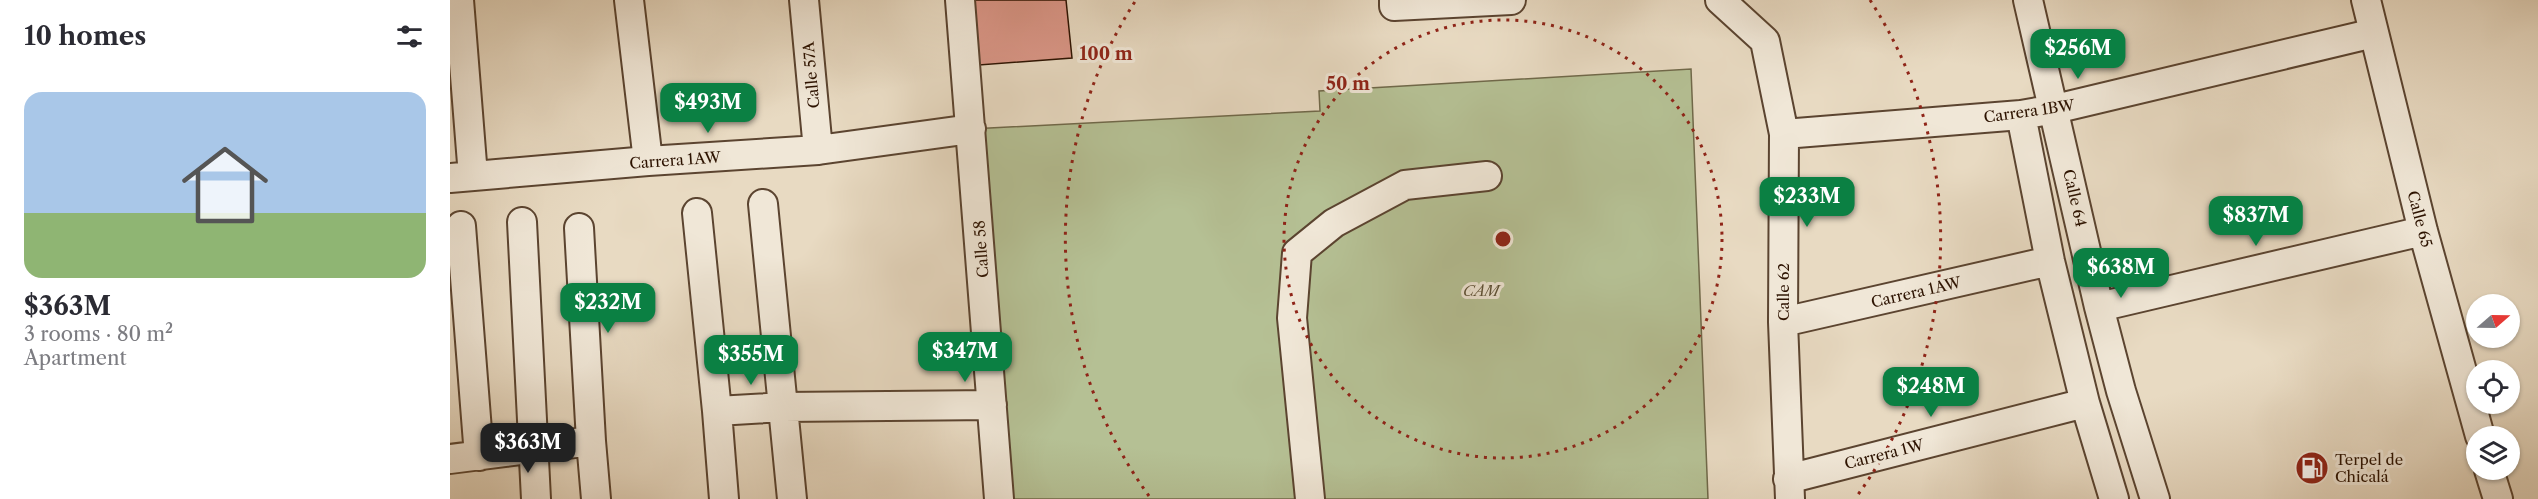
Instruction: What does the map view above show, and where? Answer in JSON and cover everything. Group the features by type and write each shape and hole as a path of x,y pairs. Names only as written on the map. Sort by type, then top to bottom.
{"street":[{"path":"459,0 461,177"},
{"path":"629,0 648,161"},
{"name":"Calle 57A","path":"804,0 818,150"},
{"name":"Calle 58","path":"960,0 972,129 999,499"},
{"path":"1394,3 1511,0"},
{"name":"Calle 62","path":"1720,0 1765,41 1784,134 1783,322 1789,489"},
{"name":"Calle 64","path":"2028,0 2099,307 2121,391 2155,499"},
{"name":"Calle 65","path":"2366,0 2423,231 2477,426"},
{"name":"Carrera 1BW","path":"1784,134 2021,115 2055,110 2374,33"},
{"path":"2021,115 2050,261 2085,403 2114,499"},
{"name":"Carrera 1AW","path":"461,177 648,161 818,150 972,129"},
{"path":"1310,499 1292,318 1298,254 1334,222 1405,185 1487,176"},
{"path":"764,204 792,499"},
{"path":"697,213 724,499"},
{"path":"522,222 536,499"},
{"path":"461,226 479,456"},
{"path":"579,228 596,499"},
{"path":"2099,307 2423,231"},
{"name":"Carrera 1AW","path":"1783,322 2050,261"},
{"name":"Carrera 1W","path":"1789,489 2085,403"},
{"path":"717,411 784,407 992,405"},
{"path":"450,459 591,441"},
{"path":"2492,480 2498,499"}],"green space":[{"name":"CAM","path":"1691,69 1708,499 999,499 971,129 1320,111 1319,91"}],"building":[{"path":"974,0 1066,0 1072,58 979,65"}],"place":[{"name":"Terpel de Chicalá","path":"2312,468"}]}
